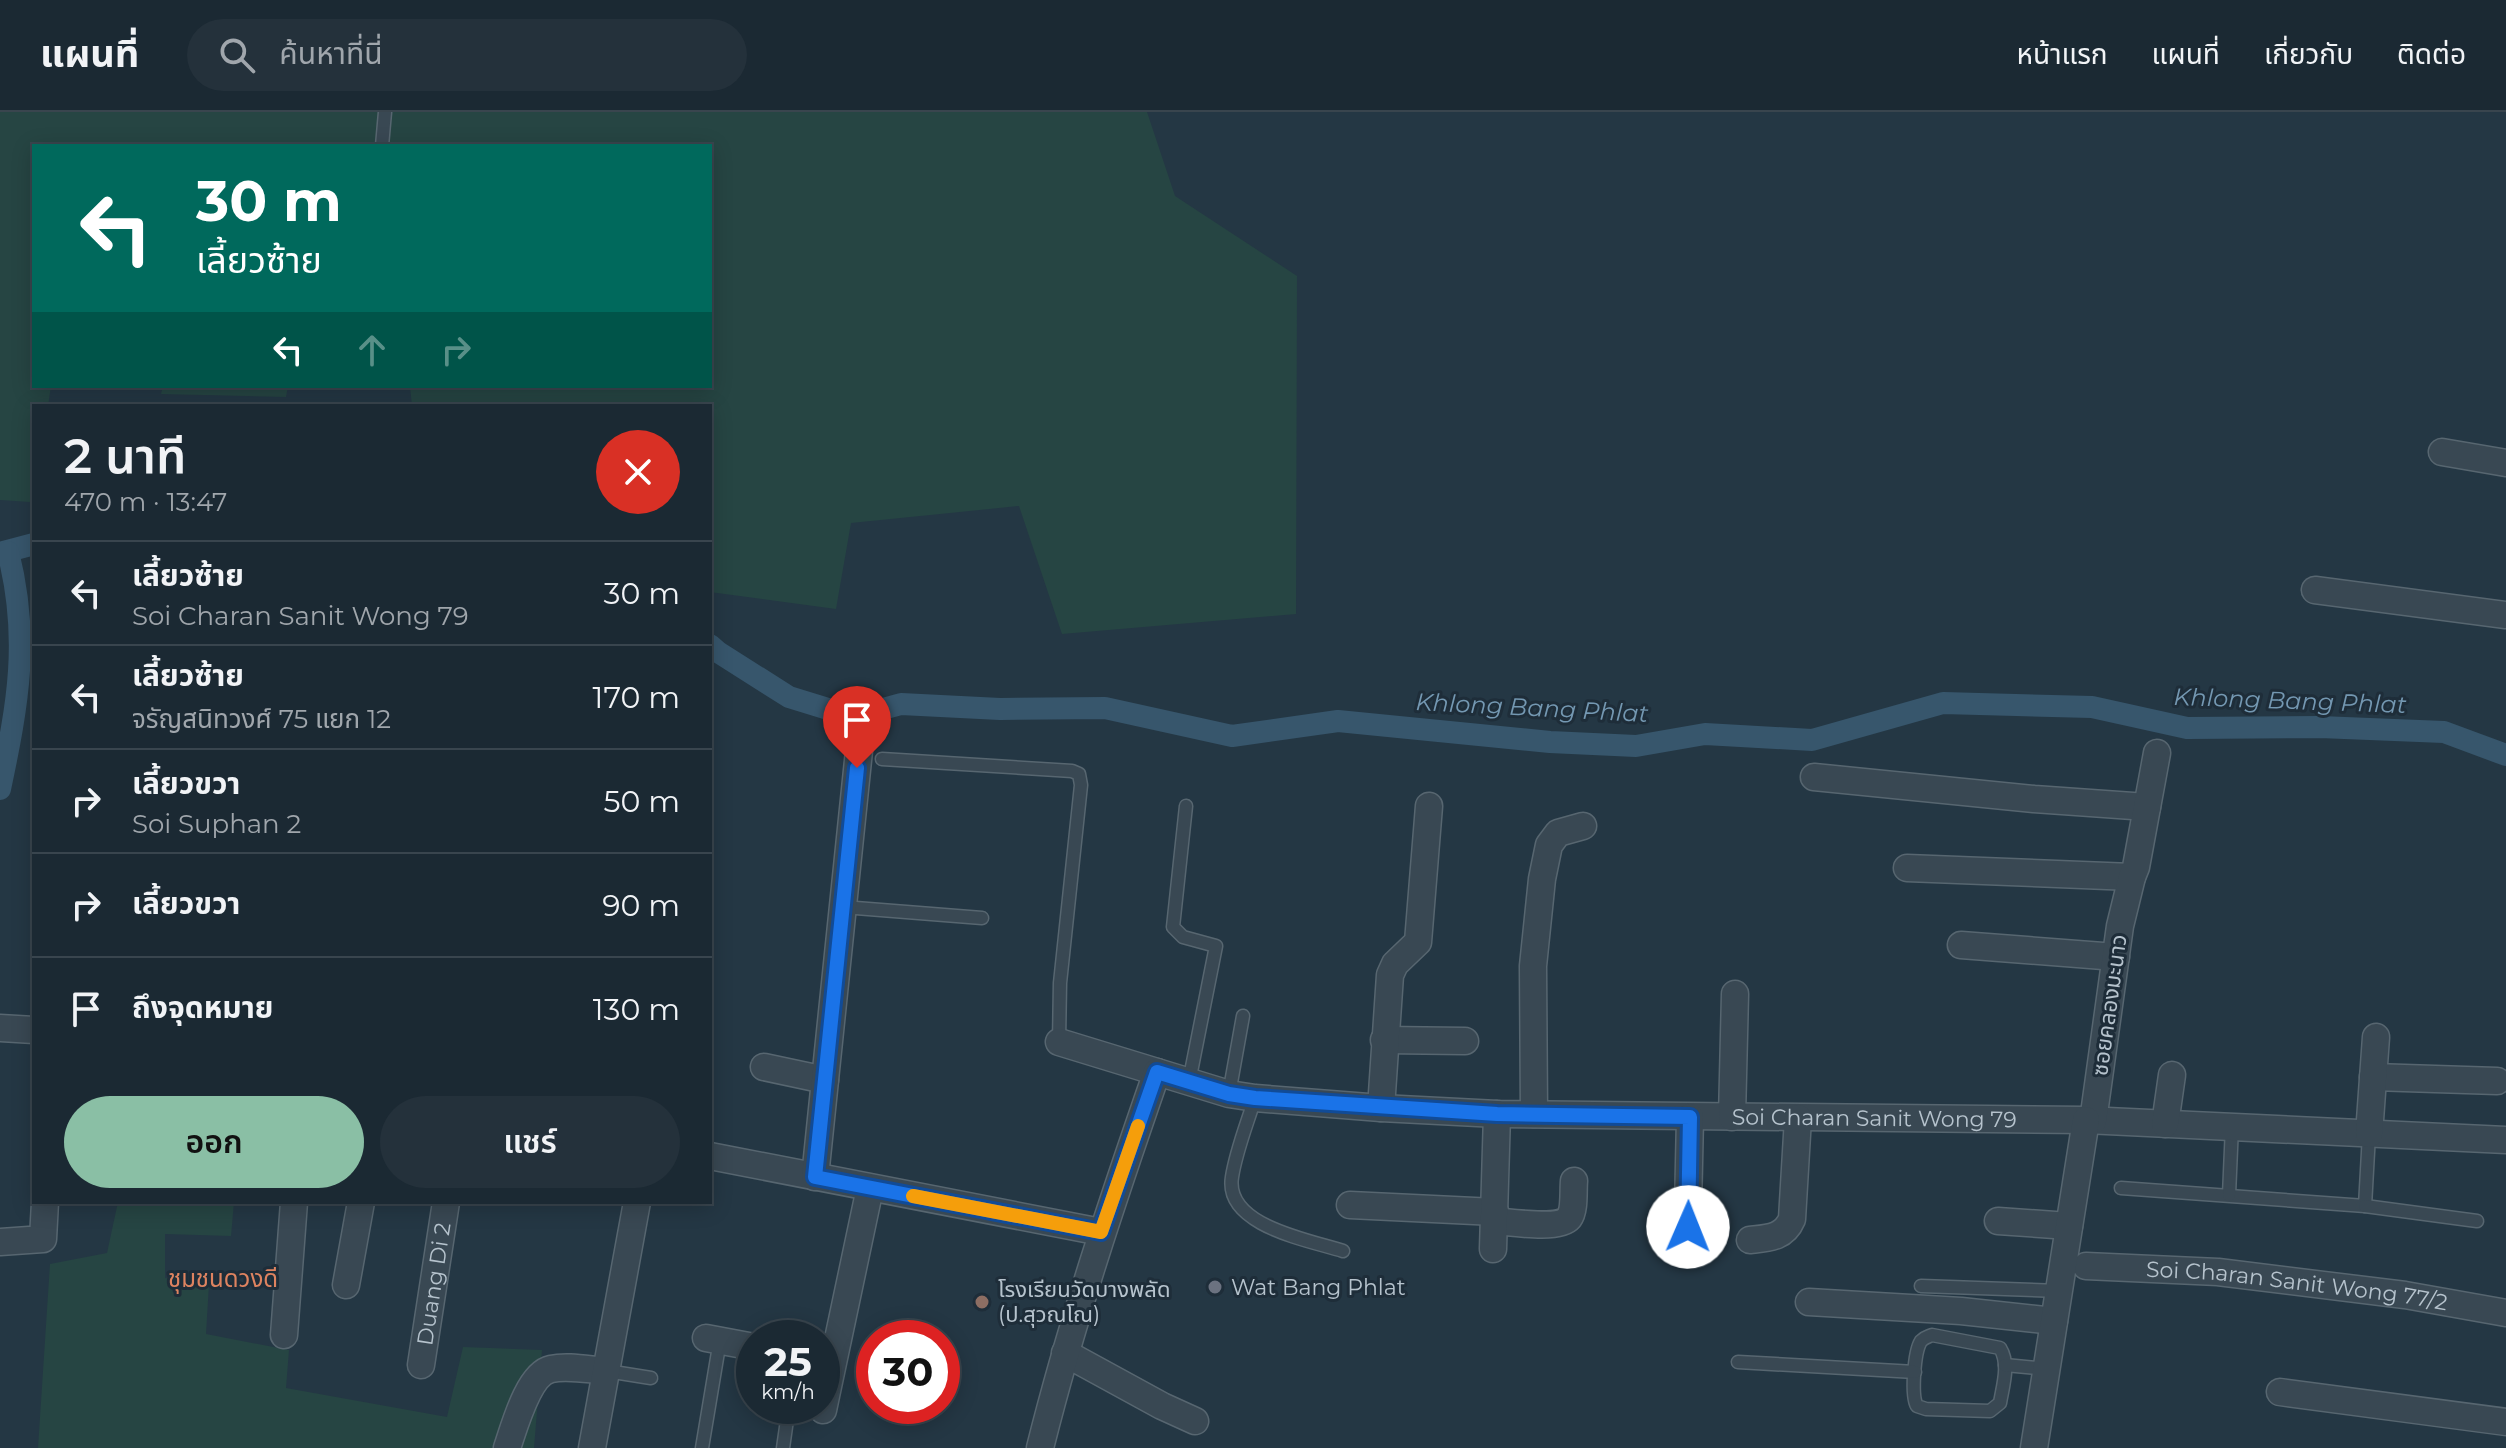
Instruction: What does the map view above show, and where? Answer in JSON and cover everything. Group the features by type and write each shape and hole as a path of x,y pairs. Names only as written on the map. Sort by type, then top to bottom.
{"street":[{"path":"2442,452 2506,463"},
{"path":"2315,590 2506,615"},
{"path":"815,1177 860,741"},
{"name":"ซอยคลองมะนาว","path":"2034,1448 2120,926 2136,867 2157,753"},
{"path":"1814,777 2147,807"},
{"path":"1381,1108 1390,975 1395,964 1418,942 1429,806"},
{"path":"1534,1114 1533,966 1542,879 1549,845 1558,833 1583,826"},
{"path":"1907,868 2130,884"},
{"path":"1961,945 2116,957"},
{"path":"1732,1117 1735,994"},
{"path":"0,1028 32,1030"},
{"path":"2369,1134 2376,1037"},
{"path":"1384,1040 1465,1041"},
{"name":"Soi Charan Sanit Wong 79","path":"1059,1042 1189,1083 1242,1096 1381,1108 1497,1114 2089,1120 2506,1140"},
{"path":"764,1067 825,1080"},
{"path":"1040,1448 1101,1232 1157,1072"},
{"path":"2165,1124 2172,1075"},
{"path":"2373,1077 2497,1081"},
{"path":"1493,1249 1497,1114"},
{"path":"1687,1254 1690,1117"},
{"path":"1750,1240 1777,1236 1788,1228 1792,1219 1798,1118"},
{"path":"712,1156 1101,1232"},
{"path":"1350,1205 1494,1216 1556,1225 1567,1221 1571,1214 1574,1181"},
{"path":"837,1320 870,1188"},
{"path":"0,1242 43,1239 45,1204"},
{"path":"284,1335 294,1204"},
{"path":"346,1285 361,1204"},
{"name":"Duang Di 2","path":"421,1365 446,1204"},
{"path":"592,1448 637,1204"},
{"path":"1998,1221 2069,1226"},
{"name":"Soi Charan Sanit Wong 77/2","path":"2086,1266 2218,1272 2405,1295 2506,1313"},
{"path":"1809,1302 1961,1311 2054,1321"},
{"path":"713,1339 736,1343"},
{"path":"1065,1353 1195,1421"},
{"path":"507,1448 522,1408 540,1374 550,1369 607,1371"},
{"path":"2280,1392 2506,1422"}],"lane":[{"path":"382,144 385,112"},
{"path":"882,759 1072,771 1079,774 1081,785 1060,983 1059,1042"},
{"path":"1186,806 1173,927 1183,937 1216,946 1189,1083"},
{"path":"843,907 982,918"},
{"path":"1243,1016 1242,1096 1231,1180 1234,1197 1243,1213 1265,1226 1343,1251"},
{"path":"2229,1195 2232,1126"},
{"path":"2365,1206 2369,1134"},
{"path":"2121,1188 2365,1206 2477,1221"},
{"path":"1921,1286 2059,1291"},
{"path":"1932,1335 2000,1348 2005,1355 2005,1365 2000,1403 1990,1411 1917,1406 1912,1392 1919,1344 1925,1338 1932,1335"},
{"path":"702,1448 713,1339"},
{"path":"1738,1362 1915,1372"},
{"path":"2005,1365 2046,1369"},
{"path":"607,1371 651,1378"},
{"path":"783,1448 786,1424"}],"green space":[{"path":"0,112 1147,112 1175,196 1297,276 1296,614 1062,634 1019,506 851,523 836,609 712,592 712,404 412,404 410,388 712,388 712,144 32,144 32,388 51,388 48,404 32,404 30,502 0,500"},
{"path":"162,388 288,388 286,397 161,394"},
{"path":"118,1204 234,1204 231,1236 165,1234 165,1278 209,1284 206,1334 289,1350 286,1388 447,1417 463,1347 542,1350 534,1448 38,1448 50,1264 107,1253"}],"waterway":[{"name":"Khlong Bang Phlat","path":"0,553 32,545"},
{"path":"0,789 16,699 20,642 19,613 8,552"},
{"name":"Khlong Bang Phlat","path":"712,647 789,697 854,717 901,704 1000,709 1105,708 1232,736 1338,721 1550,742 1636,746 1705,734 1812,740 1943,703 2092,707 2187,728 2320,727 2444,732 2506,755"}],"slow traffic":[{"path":"913,1196 1101,1232 1138,1126"}],"place":[{"name":"Wat Bang Phlat","path":"1215,1287"},
{"name":"โรงเรียนวัดบางพลัด (ป.สุวณโณ)","path":"982,1302"}],"district":[{"name":"ชุมชนดวงดี","path":"223,1279"}],"route":[{"path":"857,768 815,1177 1101,1232 1157,1072 1229,1094 1255,1098 1497,1114 1690,1117 1688,1227"}]}
